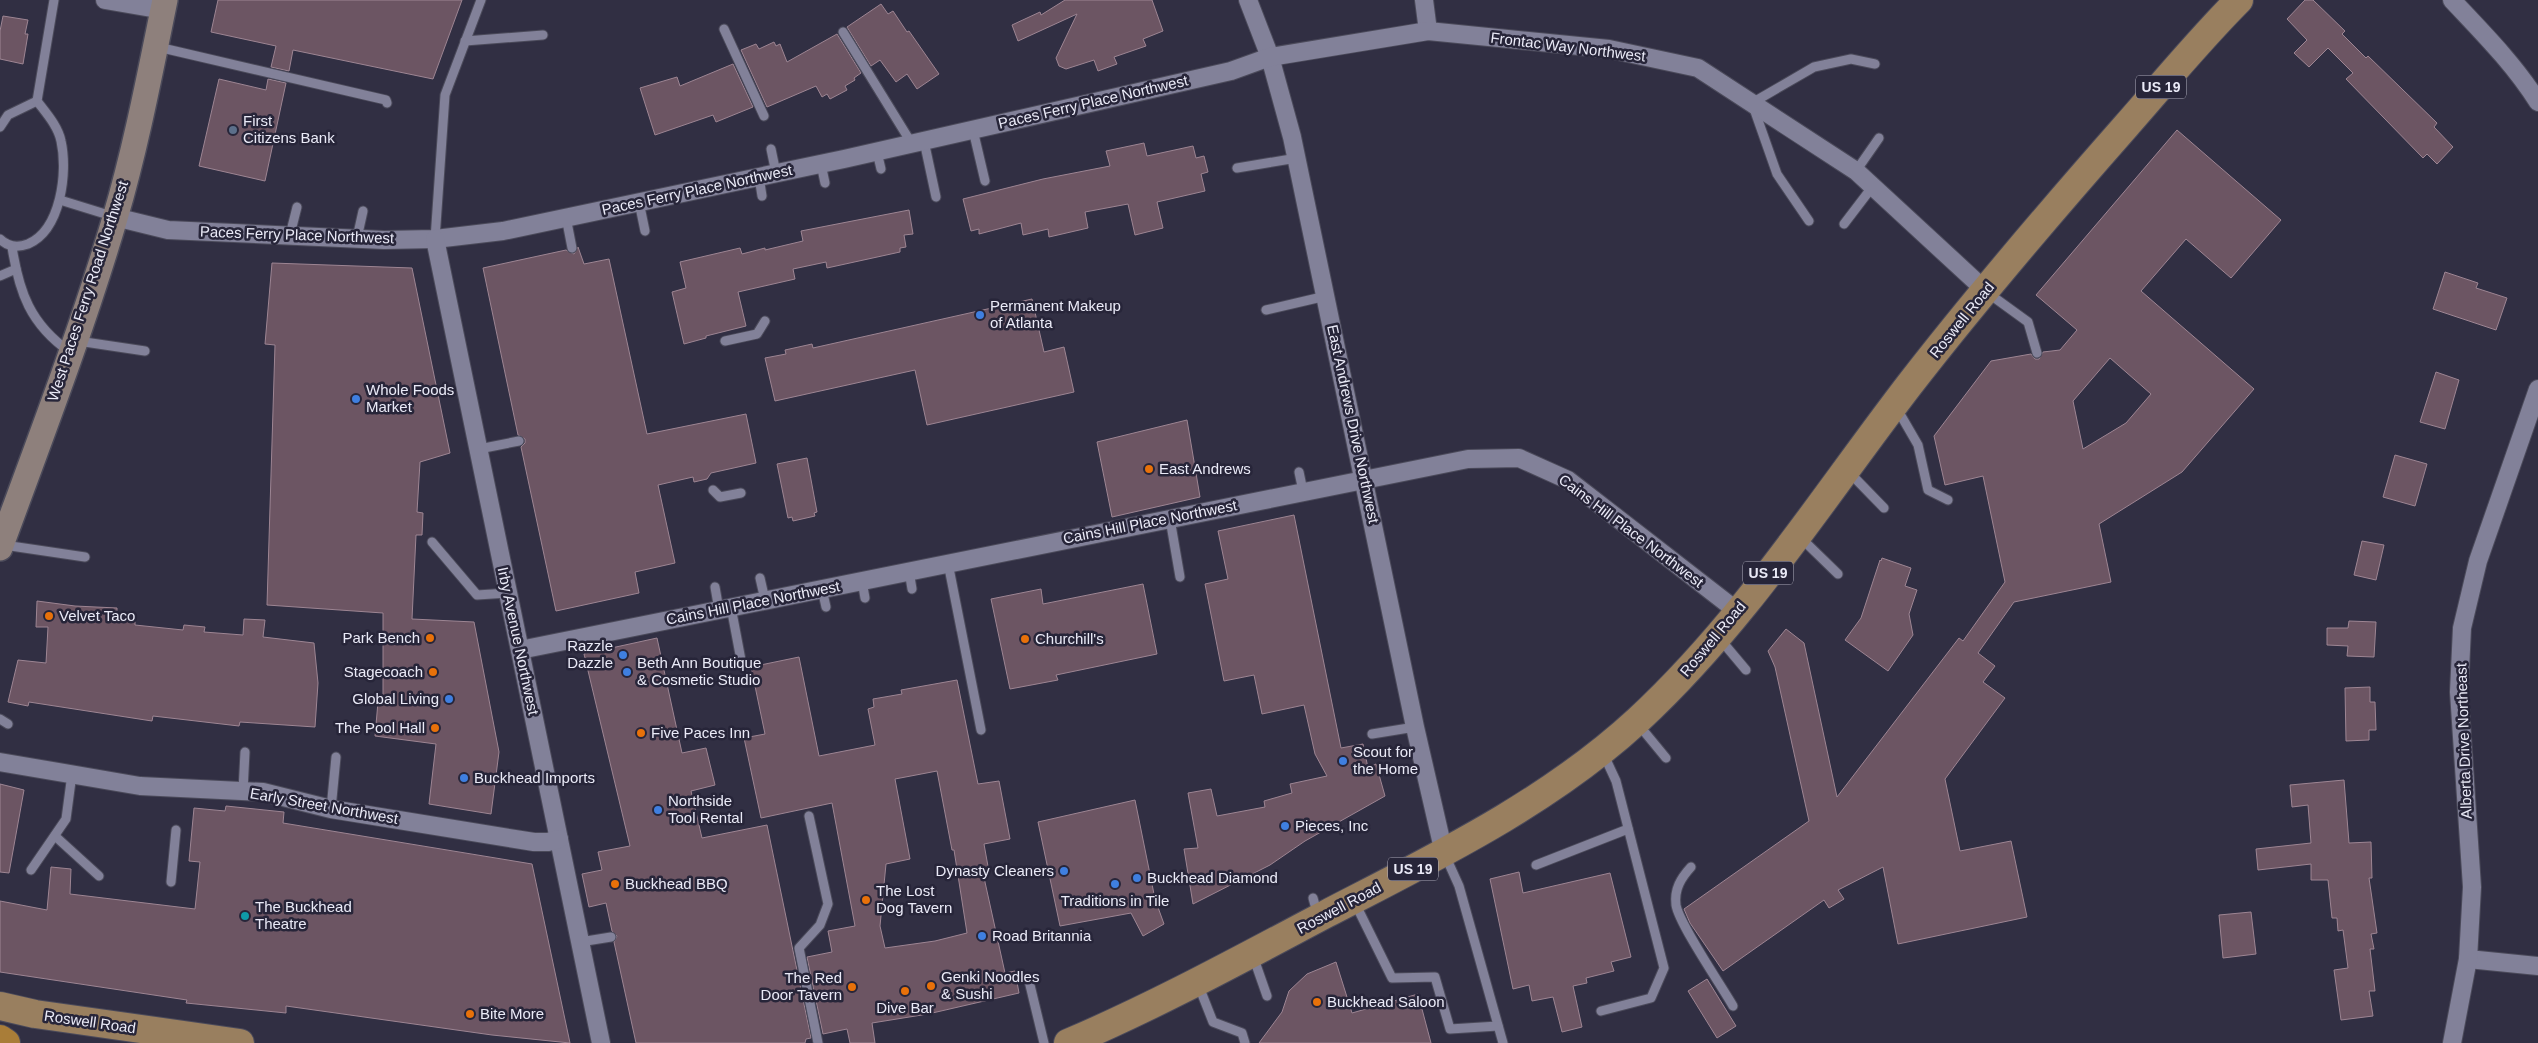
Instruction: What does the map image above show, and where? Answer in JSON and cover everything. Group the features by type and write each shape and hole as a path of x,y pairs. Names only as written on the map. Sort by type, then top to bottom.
{"highway":[{"path":"0,1039 6,1043"}],"main road":[{"name":"Roswell Road","path":"1068,1043 1127,1018 1252,953 1316,908 1354,900 1444,853 1527,804 1602,750 1636,722 1677,682 1737,611 1894,405 2047,215 2239,0"},
{"name":"West Paces Ferry Road Northwest","path":"1,546 73,346 115,217 142,112 164,5"},
{"name":"Roswell Road","path":"0,1006 34,1014 240,1043"}],"street":[{"path":"105,0 164,5"},
{"name":"East Andrews Drive Northwest","path":"1248,0 1270,57 1297,158 1444,853"},
{"path":"1424,0 1428,30"},
{"path":"2452,0 2502,52 2523,78 2538,102"},
{"name":"Frontac Way Northwest","path":"1270,57 1428,30 1609,49 1698,68 1856,171 1986,291"},
{"name":"Paces Ferry Place Northwest","path":"115,217 168,230 357,238 435,239 503,230 877,152 1231,71 1270,57"},
{"name":"Irby Avenue Northwest","path":"435,239 601,1043"},
{"name":"Alberta Drive Northeast","path":"2452,1043 2468,959 2472,887 2459,692 2462,628 2478,560 2538,390"},
{"name":"Cains Hill Place Northwest","path":"520,650 822,589 863,589 909,571 1468,459 1519,458 1568,480 1737,611"},
{"name":"Early Street Northwest","path":"0,762 140,786 263,792 331,809 534,842 548,842 559,839"},
{"path":"2468,959 2538,966"}],"lane":[{"path":"0,239 12,246 20,247 39,239 51,222 60,200 61,140 54,125 37,101 54,0"},
{"path":"435,239 445,95 481,0"},
{"path":"724,29 764,116"},
{"path":"843,32 918,142 936,197"},
{"path":"465,41 543,35"},
{"path":"155,47 386,100 387,103"},
{"path":"1809,221 1777,174 1752,103 1814,67 1851,59 1875,64"},
{"path":"0,127 8,115 37,101"},
{"path":"973,130 985,182"},
{"path":"1856,171 1879,138"},
{"path":"771,149 776,173"},
{"path":"877,152 881,169"},
{"path":"1237,168 1297,158"},
{"path":"821,164 825,183"},
{"path":"759,177 762,196"},
{"path":"1844,224 1873,186"},
{"path":"60,200 115,217"},
{"path":"639,202 645,231"},
{"path":"290,235 296,207"},
{"path":"357,238 363,211"},
{"path":"566,218 572,248"},
{"path":"12,246 16,269 30,312 58,344 145,352"},
{"path":"0,276 16,269"},
{"path":"1986,291 2028,322 2037,353"},
{"path":"1266,310 1326,296"},
{"path":"725,341 757,334 765,321"},
{"path":"1894,405 1918,445 1928,490 1948,500"},
{"path":"479,450 520,442"},
{"path":"1846,469 1884,508"},
{"path":"1299,472 1303,491"},
{"path":"713,490 720,497 740,493"},
{"path":"1170,518 1180,577"},
{"path":"1797,534 1838,574"},
{"path":"432,542 478,595 508,593"},
{"path":"1,546 85,557"},
{"path":"948,563 981,730"},
{"path":"909,571 912,589"},
{"path":"760,578 765,600"},
{"path":"715,587 725,608 741,660"},
{"path":"822,589 826,608"},
{"path":"1717,635 1746,670"},
{"path":"1636,722 1666,758"},
{"path":"1372,734 1416,727"},
{"path":"1600,1011 1651,998 1664,968 1616,781 1602,750"},
{"path":"243,791 245,752"},
{"path":"331,809 336,757"},
{"path":"31,870 66,820 72,774"},
{"path":"809,816 828,904 820,925 799,948 818,1043"},
{"path":"1536,865 1628,829"},
{"path":"171,882 176,830"},
{"path":"55,836 99,876"},
{"path":"1444,853 1459,886 1503,1043"},
{"path":"1691,866 1681,879 1676,891 1679,915 1733,1006"},
{"path":"1354,900 1392,978 1435,977 1450,1029 1498,1026"},
{"path":"580,942 611,937"},
{"path":"1252,953 1267,996"},
{"path":"1029,981 1044,1043"},
{"path":"1197,982 1213,1022 1242,1033 1245,1043"}],"building":[{"path":"218,0 462,0 433,79 293,50 289,71 271,67 276,46 211,32"},
{"path":"1065,0 1152,0 1163,31 1143,39 1146,46 1114,57 1117,64 1098,71 1094,60 1066,69 1059,66 1056,58 1077,14 1018,41 1012,25 1040,12 1041,15"},
{"path":"2305,0 2313,0 2345,31 2342,34 2366,58 2368,56 2437,123 2434,127 2453,147 2437,164 2427,154 2423,158 2346,79 2353,73 2328,48 2309,67 2294,53 2307,40 2287,19"},
{"path":"881,4 888,14 893,11 939,74 917,89 907,74 896,82 880,60 871,66 847,27"},
{"path":"3,16 28,20 25,34 28,34 23,64 0,59 0,31"},
{"path":"837,34 861,73 854,78 855,80 845,86 847,90 830,99 827,94 822,97 816,86 767,107 741,50 756,44 759,49 774,42 776,46 780,44 787,62"},
{"path":"733,64 753,107 716,122 713,115 655,135 640,88 677,77 680,86"},
{"path":"219,79 266,90 268,79 286,83 265,181 199,166"},
{"path":"2177,130 2281,220 2231,278 2186,239 2141,291 2254,389 2182,472 2099,524 2111,582 2014,602 1978,653 1995,666 1983,682 2005,698 1945,779 1960,851 2011,841 2027,917 1898,944 1883,867 1838,890 1844,899 1829,908 1824,900 1723,971 1690,923 1684,909 1809,821 1775,667 1768,651 1786,629 1804,643 1837,797 1959,638 1963,641 2005,582 1983,476 1945,485 1934,436 1991,361 2031,354 2035,359 2039,359 2043,352 2060,350 2077,330 2036,295","holes":["2110,358 2151,394 2126,423 2083,449 2073,401"]},
{"path":"1144,143 1147,156 1193,146 1196,158 1204,156 1208,172 1201,174 1205,191 1157,202 1163,228 1135,235 1128,204 1085,212 1088,228 1049,237 1048,229 1023,235 1021,223 979,234 979,229 971,231 963,199 1043,179 1110,166 1106,151"},
{"path":"909,210 913,234 904,235 906,247 900,248 900,252 827,268 826,262 793,269 795,279 738,292 746,326 706,336 706,338 684,344 672,292 686,288 680,262 740,248 742,254 765,248 765,250 803,241 801,231"},
{"path":"578,247 584,264 609,259 647,434 746,414 756,463 711,473 707,479 694,482 693,477 658,485 675,563 635,572 639,593 556,611 521,447 525,443 525,439 518,435 483,268 566,250 574,254"},
{"name":"Whole Foods Market","path":"272,263 412,268 450,453 420,462 417,512 423,513 422,535 416,535 412,619 474,622 499,752 491,814 429,804 436,744 375,736 378,702 383,703 383,613 267,605 275,345 265,344"},
{"path":"2445,272 2478,283 2476,288 2507,298 2496,330 2433,309"},
{"path":"1032,299 1044,352 1064,347 1074,392 927,425 915,370 775,401 765,358 786,354 785,350 812,344 813,348"},
{"path":"2436,372 2459,380 2445,429 2420,422"},
{"name":"East Andrews","path":"1187,420 1200,497 1112,517 1097,442"},
{"path":"2395,455 2427,464 2415,506 2383,497"},
{"path":"807,458 817,512 814,513 815,516 793,521 792,517 788,518 777,464"},
{"path":"1294,515 1341,748 1363,744 1368,768 1376,764 1385,796 1305,841 1270,865 1193,904 1184,849 1198,848 1188,793 1211,789 1217,816 1265,807 1264,801 1292,793 1290,784 1327,776 1315,754 1304,705 1262,714 1254,675 1224,681 1205,584 1228,579 1218,531"},
{"path":"2362,541 2384,545 2376,580 2354,575"},
{"path":"1882,558 1911,568 1905,586 1917,590 1909,614 1913,635 1888,671 1845,640 1861,618"},
{"path":"1143,584 1157,654 1056,675 1058,680 1010,689 991,599 1041,589 1043,604"},
{"path":"37,601 75,606 117,608 117,617 135,618 135,625 183,630 184,625 205,627 204,632 243,635 244,619 265,620 263,637 314,643 318,683 315,727 240,722 239,726 153,716 152,721 29,702 28,706 8,702 18,660 46,663 48,627 36,627"},
{"path":"2349,621 2376,622 2374,657 2347,656 2348,646 2327,645 2327,628 2348,628"},
{"path":"657,638 682,753 706,748 715,785 691,791 702,838 767,825 811,1038 806,1039 805,1043 636,1043 614,942 617,936 612,931 606,903 589,907 582,874 602,870 598,852 630,846 584,654"},
{"path":"799,657 819,756 875,745 868,709 874,707 873,699 902,694 901,690 957,680 978,784 999,781 1010,839 984,844 989,872 983,873 1005,973 1015,971 1019,993 928,1014 872,1023 875,1043 850,1043 847,1029 823,1034 807,957 832,952 828,931 855,926 832,803 761,818 744,738 765,734 751,667","holes":["937,771 952,850 954,850 967,933 935,941 885,948 880,926 886,864 910,859 895,779"]},
{"path":"2370,687 2370,702 2375,702 2376,730 2369,730 2369,740 2346,741 2345,688"},
{"path":"2344,780 2349,843 2371,842 2372,878 2369,878 2377,933 2371,934 2374,949 2370,949 2375,991 2369,991 2373,1016 2341,1020 2334,970 2348,968 2343,930 2338,931 2337,918 2332,918 2328,880 2311,880 2311,864 2258,870 2256,849 2311,843 2308,805 2292,807 2290,785"},
{"path":"0,784 24,790 9,873 0,872"},
{"path":"1135,800 1155,899 1164,924 1143,936 1131,913 1060,926 1038,822"},
{"path":"226,806 284,812 283,823 532,864 570,1043 492,1035 286,1006 286,1013 186,1003 187,1000 0,972 0,901 47,910 51,867 71,869 70,894 195,909 200,862 189,861 194,808 225,811"},
{"path":"1519,872 1523,893 1610,873 1631,957 1611,962 1614,971 1586,978 1587,983 1573,986 1582,1027 1562,1032 1553,997 1532,1001 1529,985 1513,989 1490,879"},
{"path":"2251,912 2256,954 2223,958 2219,915"},
{"name":"Buckhead Saloon","path":"1336,962 1352,1013 1418,994 1431,1043 1259,1043 1282,1012 1289,991 1307,974"},
{"path":"1707,979 1736,1026 1717,1038 1688,991"}],"place":[{"name":"First Citizens Bank","path":"233,130"},
{"name":"Permanent Makeup of Atlanta","path":"980,315"},
{"name":"Whole Foods Market","path":"356,399"},
{"name":"East Andrews","path":"1149,469"},
{"name":"Velvet Taco","path":"49,616"},
{"name":"Park Bench","path":"430,638"},
{"name":"Churchill's","path":"1025,639"},
{"name":"Razzle Dazzle","path":"623,655"},
{"name":"Stagecoach","path":"433,672"},
{"name":"Beth Ann Boutique & Cosmetic Studio","path":"627,672"},
{"name":"Global Living","path":"449,699"},
{"name":"The Pool Hall","path":"435,728"},
{"name":"Five Paces Inn","path":"641,733"},
{"name":"Scout for the Home","path":"1343,761"},
{"name":"Buckhead Imports","path":"464,778"},
{"name":"Northside Tool Rental","path":"658,810"},
{"name":"Pieces, Inc","path":"1285,826"},
{"name":"Dynasty Cleaners","path":"1064,871"},
{"name":"Buckhead Diamond","path":"1137,878"},
{"name":"Buckhead BBQ","path":"615,884"},
{"name":"Traditions in Tile","path":"1115,884"},
{"name":"The Lost Dog Tavern","path":"866,900"},
{"name":"The Buckhead Theatre","path":"245,916"},
{"name":"Road Britannia","path":"982,936"},
{"name":"Genki Noodles & Sushi","path":"931,986"},
{"name":"The Red Door Tavern","path":"852,987"},
{"name":"Dive Bar","path":"905,991"},
{"name":"Buckhead Saloon","path":"1317,1002"},
{"name":"Bite More","path":"470,1014"}]}
